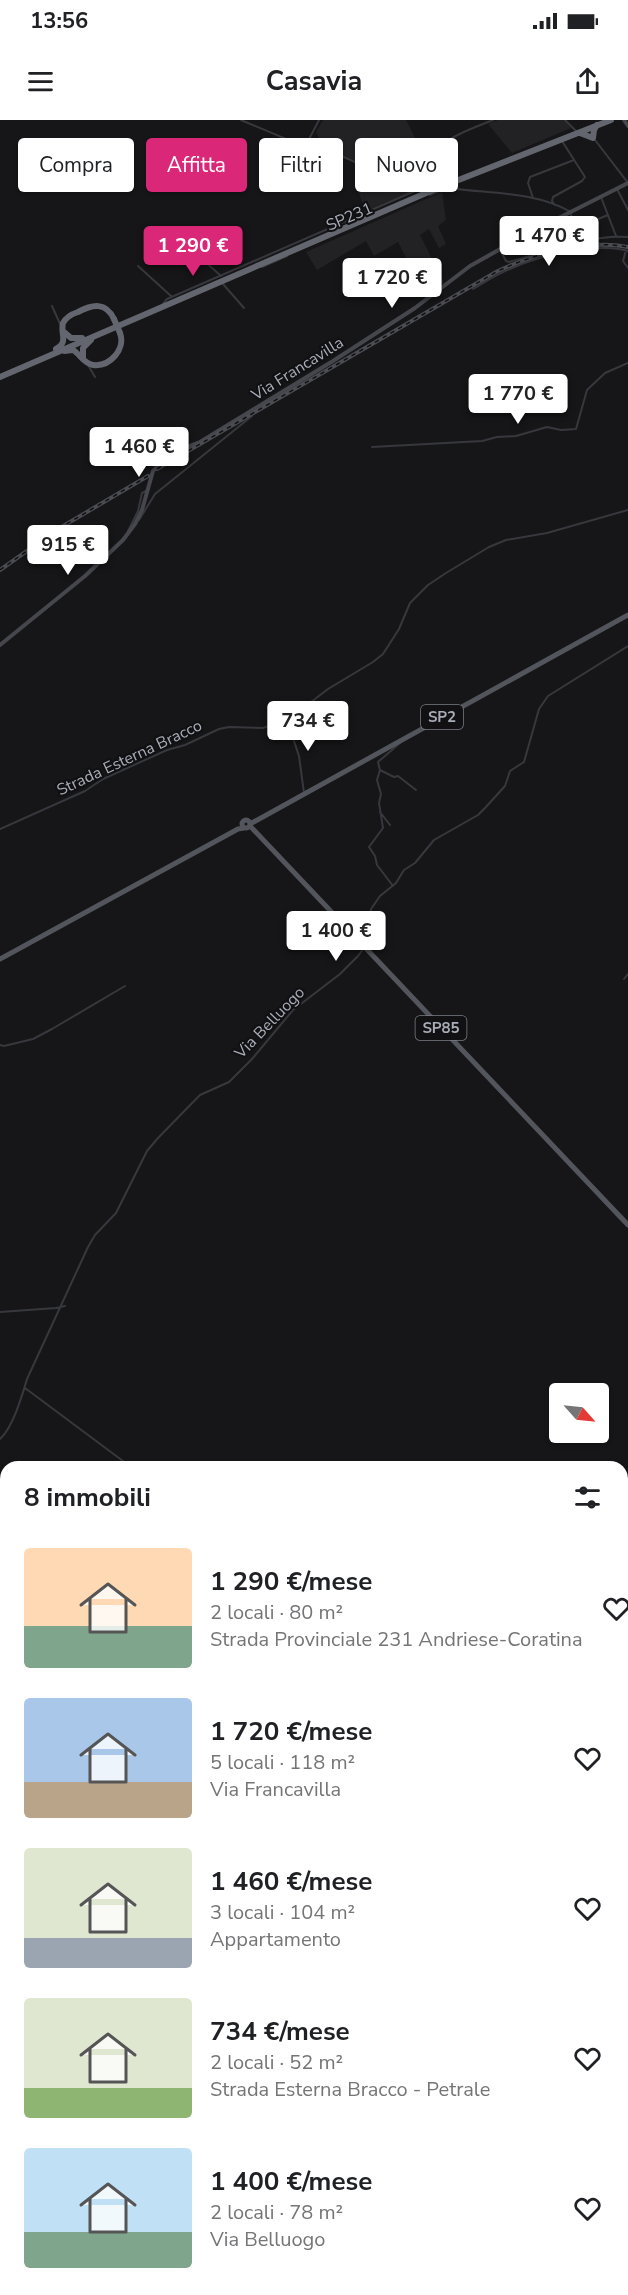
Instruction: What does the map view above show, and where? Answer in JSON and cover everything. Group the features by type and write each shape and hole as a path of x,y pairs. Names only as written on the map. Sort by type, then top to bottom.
{"highway":[{"name":"SP231","path":"458,177 611,120"},
{"path":"577,132 593,138 594,130 601,122"},
{"name":"SP231","path":"0,375 61,351 441,187 577,132"},
{"name":"SP231","path":"0,375 423,192"},
{"path":"62,322 94,305 105,308 114,319 122,343 120,351 112,358 91,366"},
{"path":"62,322 71,338 82,338"},
{"path":"51,352 62,346 64,339 62,322"},
{"path":"91,366 82,351 85,344 106,331"},
{"path":"61,351 76,352 91,366"}],"main road":[{"name":"SP2","path":"0,959 247,826 628,615"},
{"name":"SP85","path":"247,826 628,1225"}],"street":[{"path":"241,120 288,138"},
{"path":"310,138 319,120"},
{"path":"453,138 492,120"},
{"path":"565,120 577,132"},
{"path":"624,120 628,126"},
{"path":"593,138 628,183"},
{"path":"543,200 584,178 561,140"},
{"name":"SP231","path":"460,182 552,146 561,140"},
{"path":"533,198 528,183 530,177 574,160"},
{"path":"460,182 458,186 461,190"},
{"name":"Via Francavilla","path":"141,515 153,471 162,459 172,452 193,445 333,361 414,308 470,266 540,227 628,183"},
{"path":"617,189 628,210"},
{"path":"458,190 533,198 555,205 571,212 581,242"},
{"path":"162,305 163,301 413,192"},
{"name":"SP231","path":"212,285 223,284 438,192"},
{"path":"553,196 552,201 555,205"},
{"path":"601,198 616,236"},
{"path":"586,224 608,215"},
{"path":"540,227 551,249"},
{"path":"500,250 507,262 581,242 616,236 628,237"},
{"path":"167,240 192,250 221,276"},
{"path":"473,289 509,269 537,260 590,249 614,248 627,251 623,261 628,268"},
{"path":"138,266 172,297"},
{"path":"223,284 244,308"},
{"path":"52,306 62,322"},
{"path":"372,447 482,441 516,436 547,427 561,430 576,429 586,390 605,373 628,363"},
{"path":"0,645 85,576 127,535 155,494 252,416"},
{"path":"127,535 138,511 142,493 155,494"},
{"name":"Strada Esterna Bracco","path":"0,829 85,791 103,779 219,729 263,728 287,720 328,688 373,662 382,654 399,629 411,602 428,585 446,573 489,547 506,540 547,533 628,510"},
{"path":"364,948 371,909 380,896 434,840 478,815 499,794 509,779 510,771 524,762 539,709 548,696 628,646"},
{"path":"287,720 299,756 304,793"},
{"path":"393,885 377,865 369,847 383,828 380,812 381,794 377,780 380,770 378,762 397,747 400,740"},
{"path":"380,770 394,777 398,776 416,790"},
{"path":"380,812 390,825"},
{"name":"Via Belluogo","path":"0,1439 5,1434 88,1247 95,1235 116,1213 147,1151 200,1095 229,1082 252,1059 293,1010 340,974 364,948"},
{"path":"624,979 628,974"},
{"path":"0,1045 33,1039 125,986"},
{"path":"0,1312 65,1306"},
{"path":"25,1388 123,1461"}],"shaded area":[{"path":"323,120 406,120 415,138 355,138 355,161 343,155 343,138 319,138 316,132"},
{"path":"498,120 564,120 571,128 512,153 488,124"},
{"path":"359,192 411,192 365,211"},
{"path":"442,192 446,220 438,226 446,244 439,248 429,229 420,235 445,284 426,297 398,242 374,256 366,241 317,270 306,252"}],"railway":[{"path":"157,469 496,272 526,259 560,250 595,245 628,247"},
{"path":"0,570 58,529 148,476"}]}
